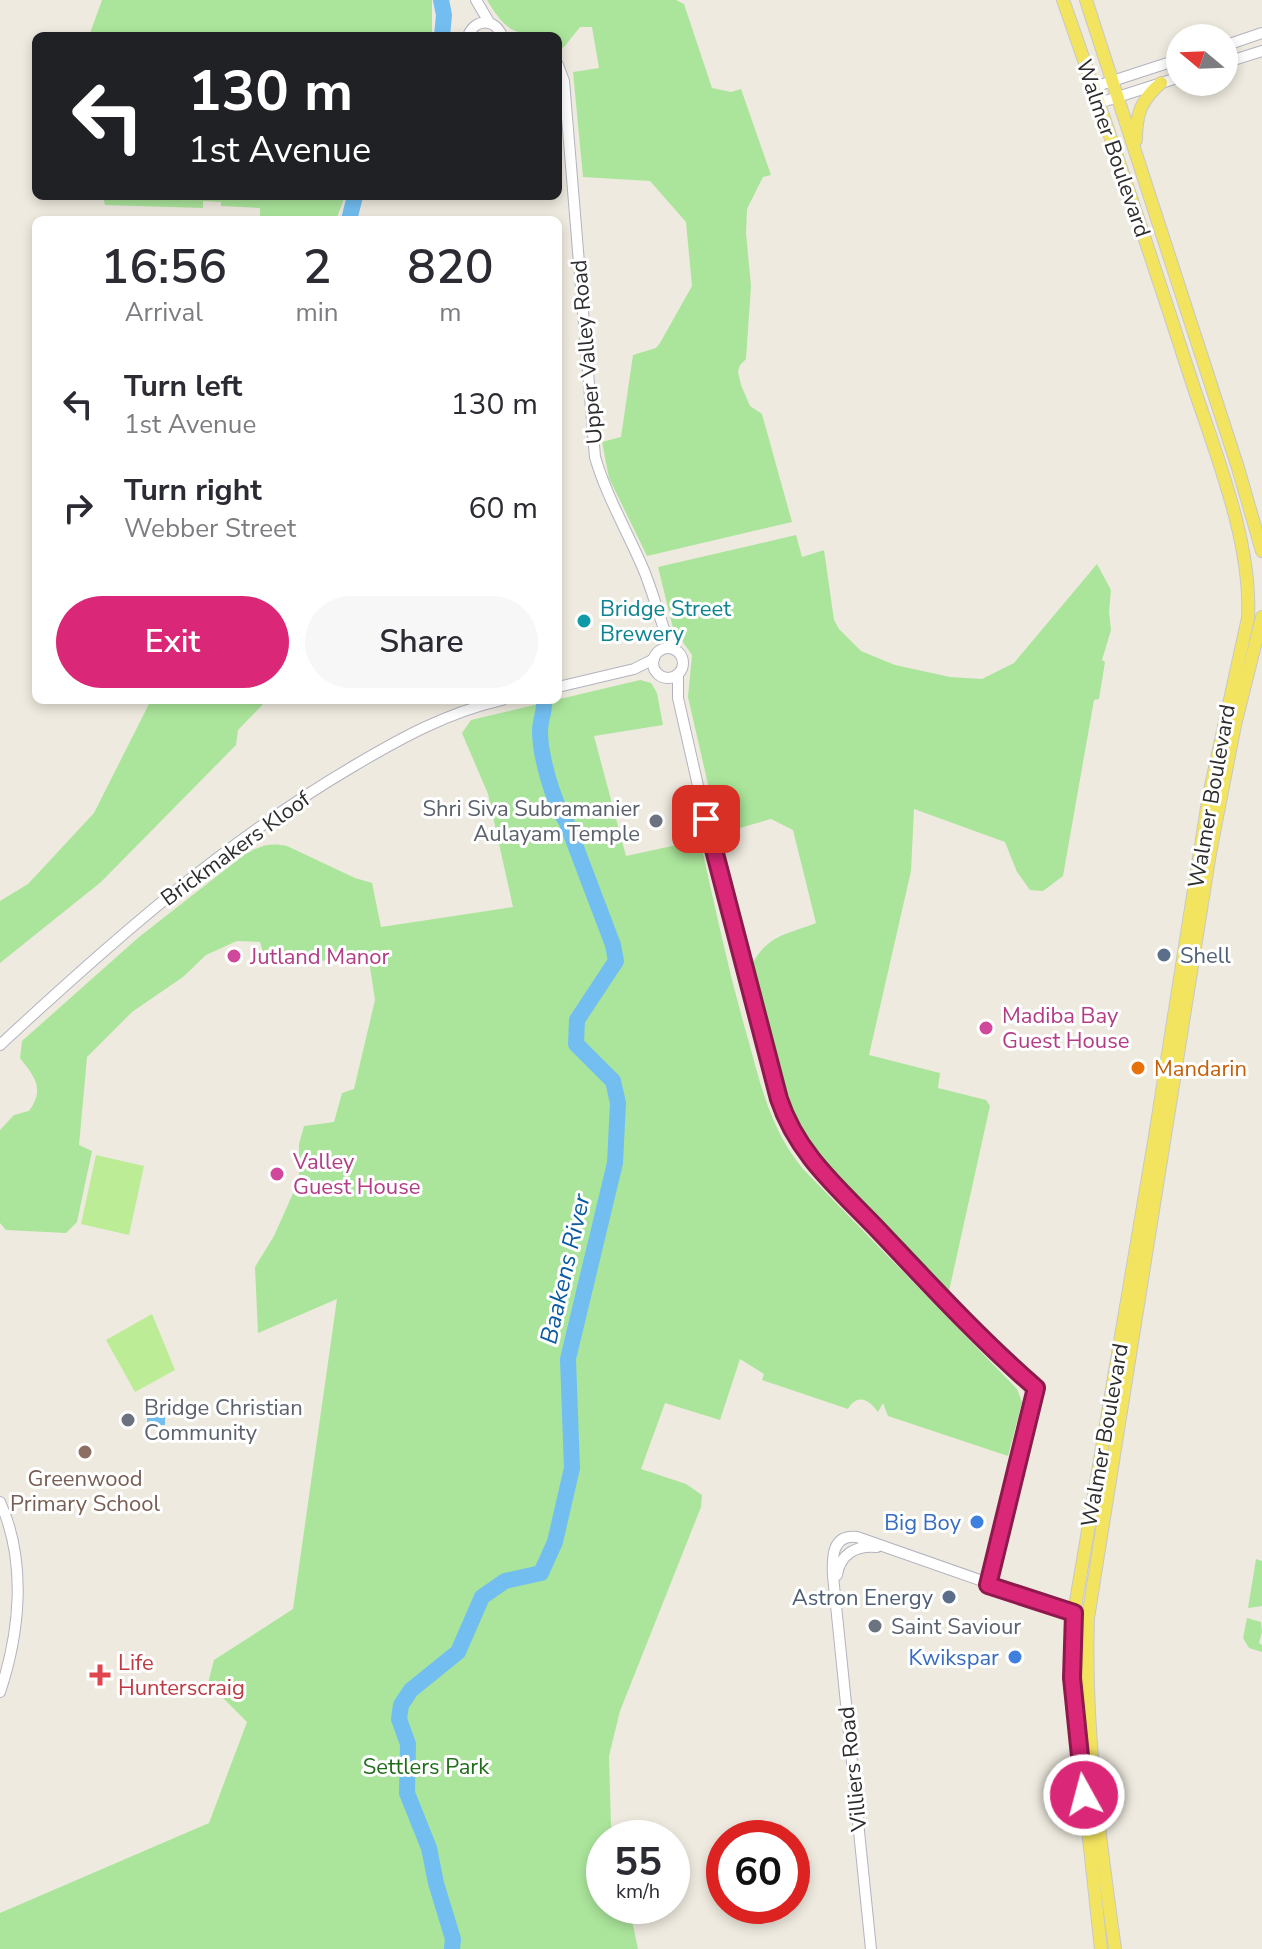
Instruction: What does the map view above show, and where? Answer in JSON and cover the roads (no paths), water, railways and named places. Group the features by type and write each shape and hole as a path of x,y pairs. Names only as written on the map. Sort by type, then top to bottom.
{"main road":[{"name":"Walmer Boulevard","path":"1063,0 1222,474 1245,556 1249,591 1248,618 1209,795 1074,1613 1071,1652 1075,1709 1101,1949"},
{"name":"Walmer Boulevard","path":"1086,0 1262,551"},
{"path":"1136,154 1139,108 1161,83"},
{"name":"Walmer Boulevard","path":"1115,1949 1090,1720 1086,1659 1088,1618 1210,853 1235,725 1262,617"}],"street":[{"path":"477,2 489,22 502,32"},
{"path":"471,31 477,2"},
{"path":"471,31 489,22"},
{"path":"1238,41 1262,33"},
{"path":"1238,59 1262,51"},
{"path":"1094,87 1166,64"},
{"name":"Upper Valley Road","path":"562,76 595,457 608,495 643,567 662,628 662,652"},
{"path":"1099,103 1166,81"},
{"path":"656,672 662,652"},
{"path":"562,686 634,669 662,652 680,653 684,662 673,676"},
{"path":"634,669 673,676"},
{"path":"673,676 711,843 750,992 779,1099 794,1135 831,1183 964,1322 1036,1388 988,1585"},
{"name":"Brickmakers Kloof","path":"0,1045 120,935 263,823 318,787 431,722 489,704"},
{"path":"0,1502 13,1538 18,1582 12,1646 0,1692"},
{"name":"Villiers Road","path":"871,1949 833,1555 844,1538 857,1537 883,1548"},
{"name":"Villiers Road","path":"835,1588 840,1563 848,1553 871,1546 883,1548"},
{"path":"883,1548 1088,1618"}],"water":[{"path":"147,1404 165,1404 165,1425 147,1425"}],"waterway":[{"name":"Baakens River","path":"441,0 442,32"},
{"name":"Baakens River","path":"350,216 354,200"},
{"name":"Baakens River","path":"452,1949 453,1939 429,1848 407,1793 408,1744 399,1719 401,1705 411,1690 458,1652 482,1597 505,1581 541,1573 555,1542 572,1468 568,1359 615,1163 618,1103 613,1081 576,1044 577,1020 616,961 613,945 548,778 540,731 544,704"}],"place":[{"name":"Bridge Street Brewery","path":"584,621"},
{"name":"Shri Siva Subramanier Aulayam Temple","path":"656,821"},
{"name":"Shell","path":"1164,955"},
{"name":"Jutland Manor","path":"234,956"},
{"name":"Madiba Bay Guest House","path":"986,1028"},
{"name":"Mandarin","path":"1138,1068"},
{"name":"Valley Guest House","path":"277,1174"},
{"name":"Bridge Christian Community","path":"128,1420"},
{"name":"Greenwood Primary School","path":"85,1452"},
{"name":"Big Boy","path":"977,1522"},
{"name":"Astron Energy","path":"949,1597"},
{"name":"Saint Saviour","path":"875,1626"},
{"name":"Kwikspar","path":"1015,1657"},
{"name":"Life Hunterscraig","path":"100,1675"}],"park label":[{"name":"Settlers Park","path":"426,1766"}]}
